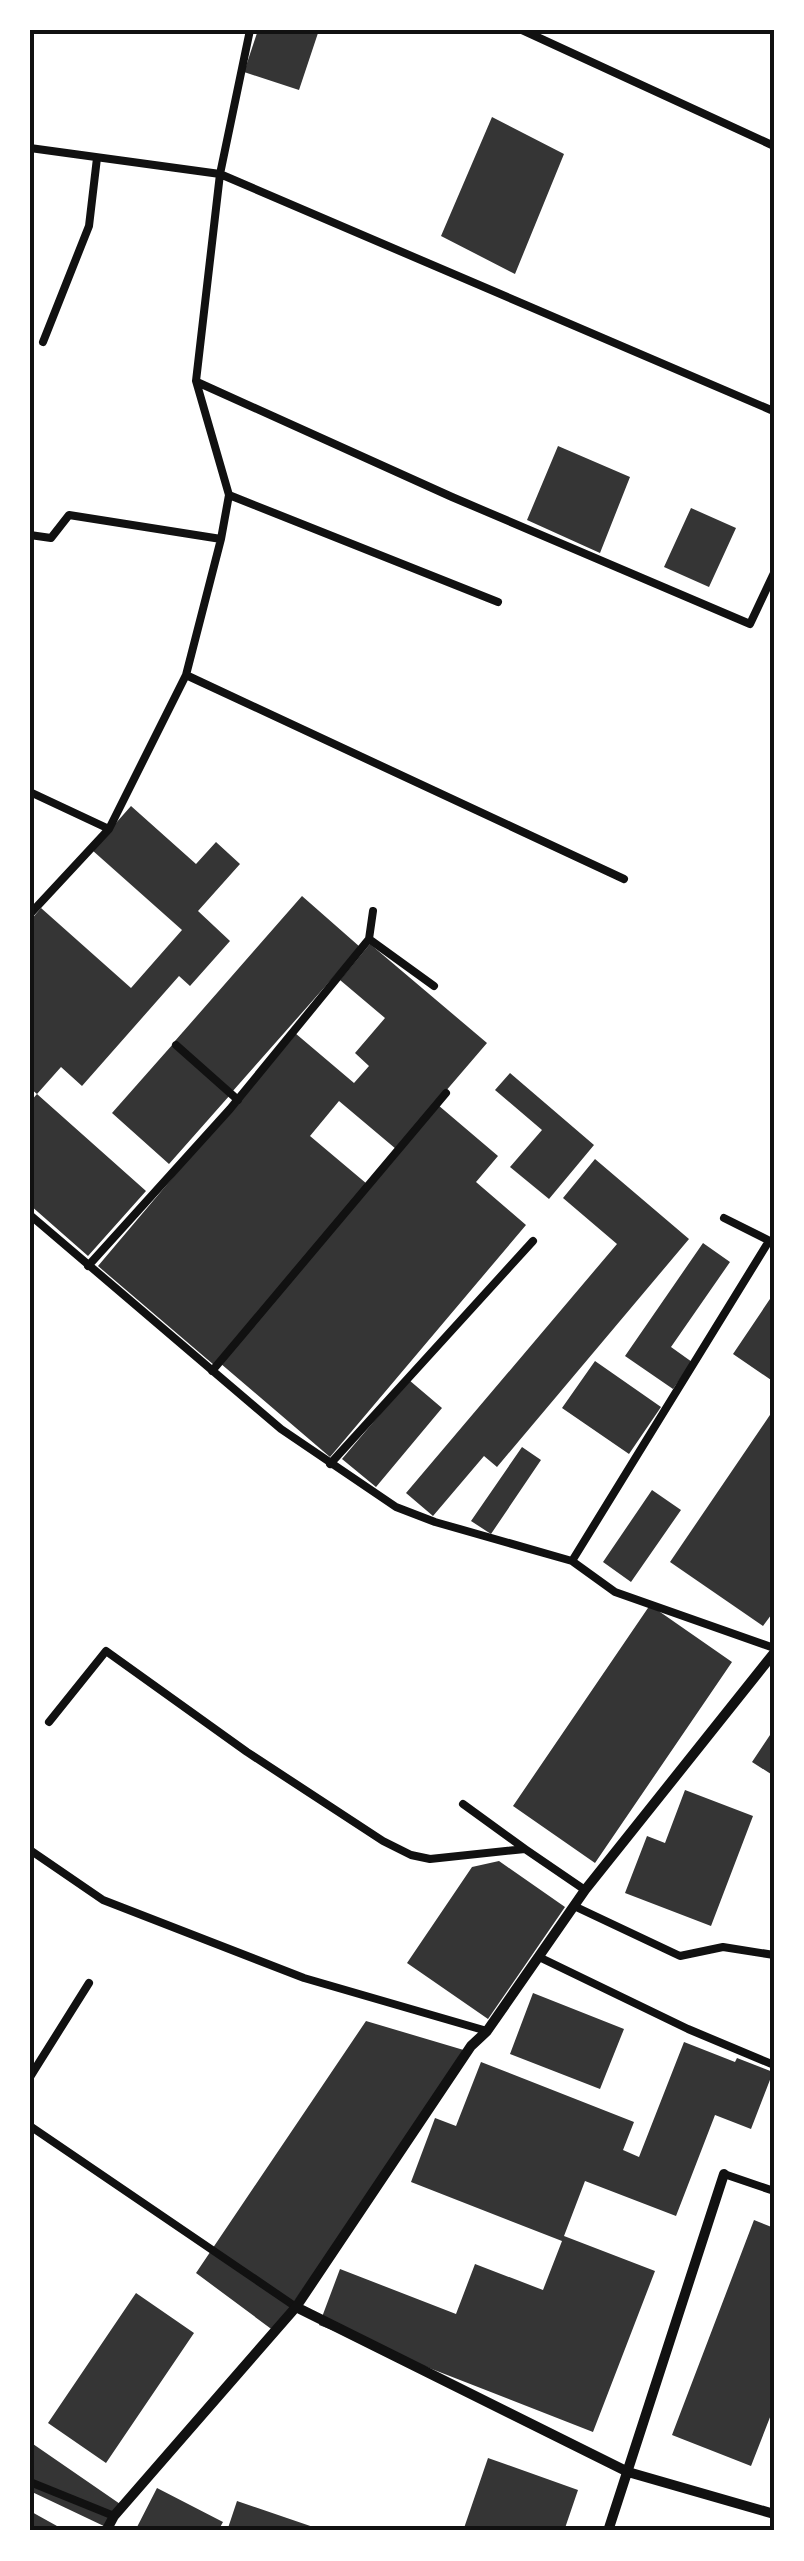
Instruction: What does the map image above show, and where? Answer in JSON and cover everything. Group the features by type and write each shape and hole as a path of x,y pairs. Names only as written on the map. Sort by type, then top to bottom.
{"street":[{"path":"106,2531 114,2516 296,2306 471,2046 487,2031 586,1890 774,1650"},
{"path":"608,2531 724,2174"},
{"path":"296,2306 628,2472 774,2514"}],"lane":[{"path":"30,914 109,829 186,674 221,538 229,495 196,381 220,174 250,30"},
{"path":"524,30 774,146"},
{"path":"30,148 220,174 771,410"},
{"path":"43,342 89,226 97,158"},
{"path":"196,381 452,497 750,624 774,573"},
{"path":"229,495 498,602"},
{"path":"30,535 51,538 68,516 221,538"},
{"path":"186,674 624,880"},
{"path":"30,792 109,829"},
{"path":"88,1266 238,1100 368,939 373,911"},
{"path":"368,939 434,986"},
{"path":"176,1045 238,1100"},
{"path":"212,1371 446,1093"},
{"path":"30,1214 281,1430 396,1507 572,1561 615,1592 774,1650"},
{"path":"572,1561 772,1242 724,1218"},
{"path":"330,1464 532,1240"},
{"path":"49,1722 106,1651 247,1752 411,1855 430,1859 525,1850"},
{"path":"464,1804 586,1890"},
{"path":"30,1850 103,1900 304,1978 487,2031"},
{"path":"574,1906 680,1956 723,1947 774,1955"},
{"path":"539,1957 688,2029 774,2065"},
{"path":"30,2077 88,1983"},
{"path":"30,2126 296,2306"},
{"path":"724,2174 774,2191"},
{"path":"30,2482 114,2516"}],"building":[{"path":"258,30 319,30 299,90 244,72"},
{"path":"492,117 564,154 515,274 441,236"},
{"path":"558,446 630,477 600,553 527,520"},
{"path":"691,508 736,528 709,587 664,567"},
{"path":"131,806 196,864 216,842 240,864 198,911 230,941 190,986 179,976 82,1086 61,1067 37,1094 30,1088 30,921 41,908 131,988 182,930 92,850"},
{"path":"302,896 360,947 232,1092 175,1041"},
{"path":"370,944 487,1043 396,1149 339,1101 310,1136 367,1184 214,1365 98,1266 295,1033 354,1083 369,1066 355,1053 385,1018 340,980"},
{"path":"173,1044 230,1095 169,1164 112,1113"},
{"path":"510,1073 594,1145 549,1199 510,1167 542,1130 495,1090"},
{"path":"37,1094 146,1191 88,1256 30,1205 30,1102"},
{"path":"438,1105 498,1156 476,1182 526,1225 330,1457 220,1363"},
{"path":"595,1159 689,1239 497,1467 484,1456 433,1516 406,1493 617,1244 563,1198"},
{"path":"703,1243 730,1262 671,1347 692,1362 673,1389 625,1356"},
{"path":"774,1293 774,1382 733,1354"},
{"path":"595,1361 661,1407 629,1454 562,1408"},
{"path":"409,1380 442,1408 376,1487 342,1459"},
{"path":"774,1409 774,1611 763,1626 670,1562"},
{"path":"522,1447 541,1460 491,1534 471,1521"},
{"path":"652,1490 681,1510 631,1582 603,1562"},
{"path":"650,1605 732,1662 595,1863 513,1806"},
{"path":"774,1729 774,1776 752,1762"},
{"path":"685,1790 753,1816 711,1926 625,1893 647,1836 665,1843"},
{"path":"499,1861 565,1907 488,2019 407,1963 472,1867"},
{"path":"533,1993 624,2029 600,2089 510,2054"},
{"path":"366,2021 467,2051 274,2331 196,2273"},
{"path":"684,2042 773,2072 751,2129 715,2115 676,2216 585,2181 564,2236 655,2271 593,2432 319,2325 340,2269 456,2314 475,2264 543,2290 562,2241 411,2182 435,2118 456,2126 481,2062 634,2122 623,2150 639,2157"},
{"path":"754,2220 774,2228 774,2407 751,2466 672,2435"},
{"path":"136,2293 194,2333 106,2463 48,2423"},
{"path":"33,2444 123,2506 108,2528 30,2491"},
{"path":"488,2458 578,2490 564,2531 463,2531"},
{"path":"157,2488 223,2522 218,2531 135,2531"},
{"path":"237,2501 322,2530 322,2531 227,2531"},
{"path":"30,2511 66,2531 30,2531"}]}
